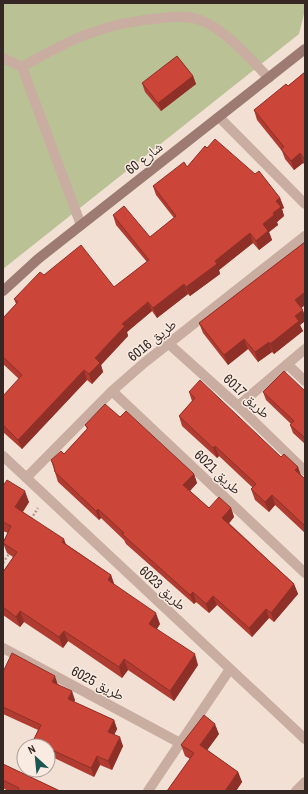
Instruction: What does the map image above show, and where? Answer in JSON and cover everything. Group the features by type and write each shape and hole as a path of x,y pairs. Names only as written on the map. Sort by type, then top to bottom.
{"street":[{"path":"22,67 61,44 90,32 120,24 174,17 200,19 224,35 269,78"},
{"name":"شارع 60","path":"3,291 24,270 305,49"},
{"path":"3,58 22,67 81,225"},
{"path":"219,117 305,204"},
{"name":"طريق 6016","path":"26,478 112,391 305,236"},
{"name":"طريق 6017","path":"169,344 238,406 305,471"},
{"path":"238,406 305,349"},
{"path":"287,364 305,381"},
{"name":"طريق 6021","path":"112,391 305,574"},
{"name":"طريق 6023","path":"3,456 305,739"},
{"name":"طريق 6025","path":"3,648 180,743"},
{"path":"148,791 230,669"},
{"path":"296,791 305,782"}],"path":[{"path":"29,523 46,496"},
{"path":"3,563 12,549"}],"green space":[{"path":"3,3 305,3 305,10 299,34 3,269"}],"building":[{"path":"177,56 193,76 158,103 142,83"},
{"path":"305,72 305,160 300,153 291,161 281,149 284,147 254,110 286,84 288,86"},
{"path":"215,139 255,174 259,171 280,198 276,201 281,207 263,224 268,231 256,241 250,233 215,261 217,264 186,287 184,284 153,308 148,302 122,324 125,326 95,358 100,363 89,374 84,370 18,440 3,425 3,396 22,375 3,357 3,318 18,302 14,299 40,272 44,275 81,245 114,287 149,260 113,215 124,206 150,237 176,216 153,186 184,162 187,167 205,146 207,148"},
{"path":"305,242 305,292 295,300 303,310 295,316 299,321 270,344 269,342 255,352 244,339 224,355 199,323"},
{"path":"284,371 305,391 305,438 290,425 294,421 263,392"},
{"path":"200,380 281,457 284,454 298,467 295,470 305,479 305,526 272,495 265,502 251,489 256,484 215,446 213,448 179,416 195,398 189,392"},
{"path":"105,404 120,417 126,411 194,474 183,485 209,508 219,497 231,508 222,518 294,584 271,613 266,609 249,628 213,596 206,604 193,592 190,595 122,534 124,533 98,509 96,511 55,472 51,460 61,451 64,454 88,428 85,425"},
{"path":"7,480 25,491 15,507 64,539 62,542 111,575 108,580 156,613 149,624 195,654 170,691 124,659 119,667 64,631 59,637 20,611 16,617 3,607 3,572 17,552 3,543 11,526 3,522 3,486"},
{"path":"12,653 55,676 52,682 72,691 68,699 114,720 108,732 120,737 108,761 97,756 91,768 56,752 56,738 34,738 41,725 3,707 3,672"},
{"path":"204,715 215,724 200,745 238,772 225,791 167,791 194,753 181,745"},
{"path":"3,764 16,770 16,778 33,778 60,791 18,791 19,788 3,780"}]}
